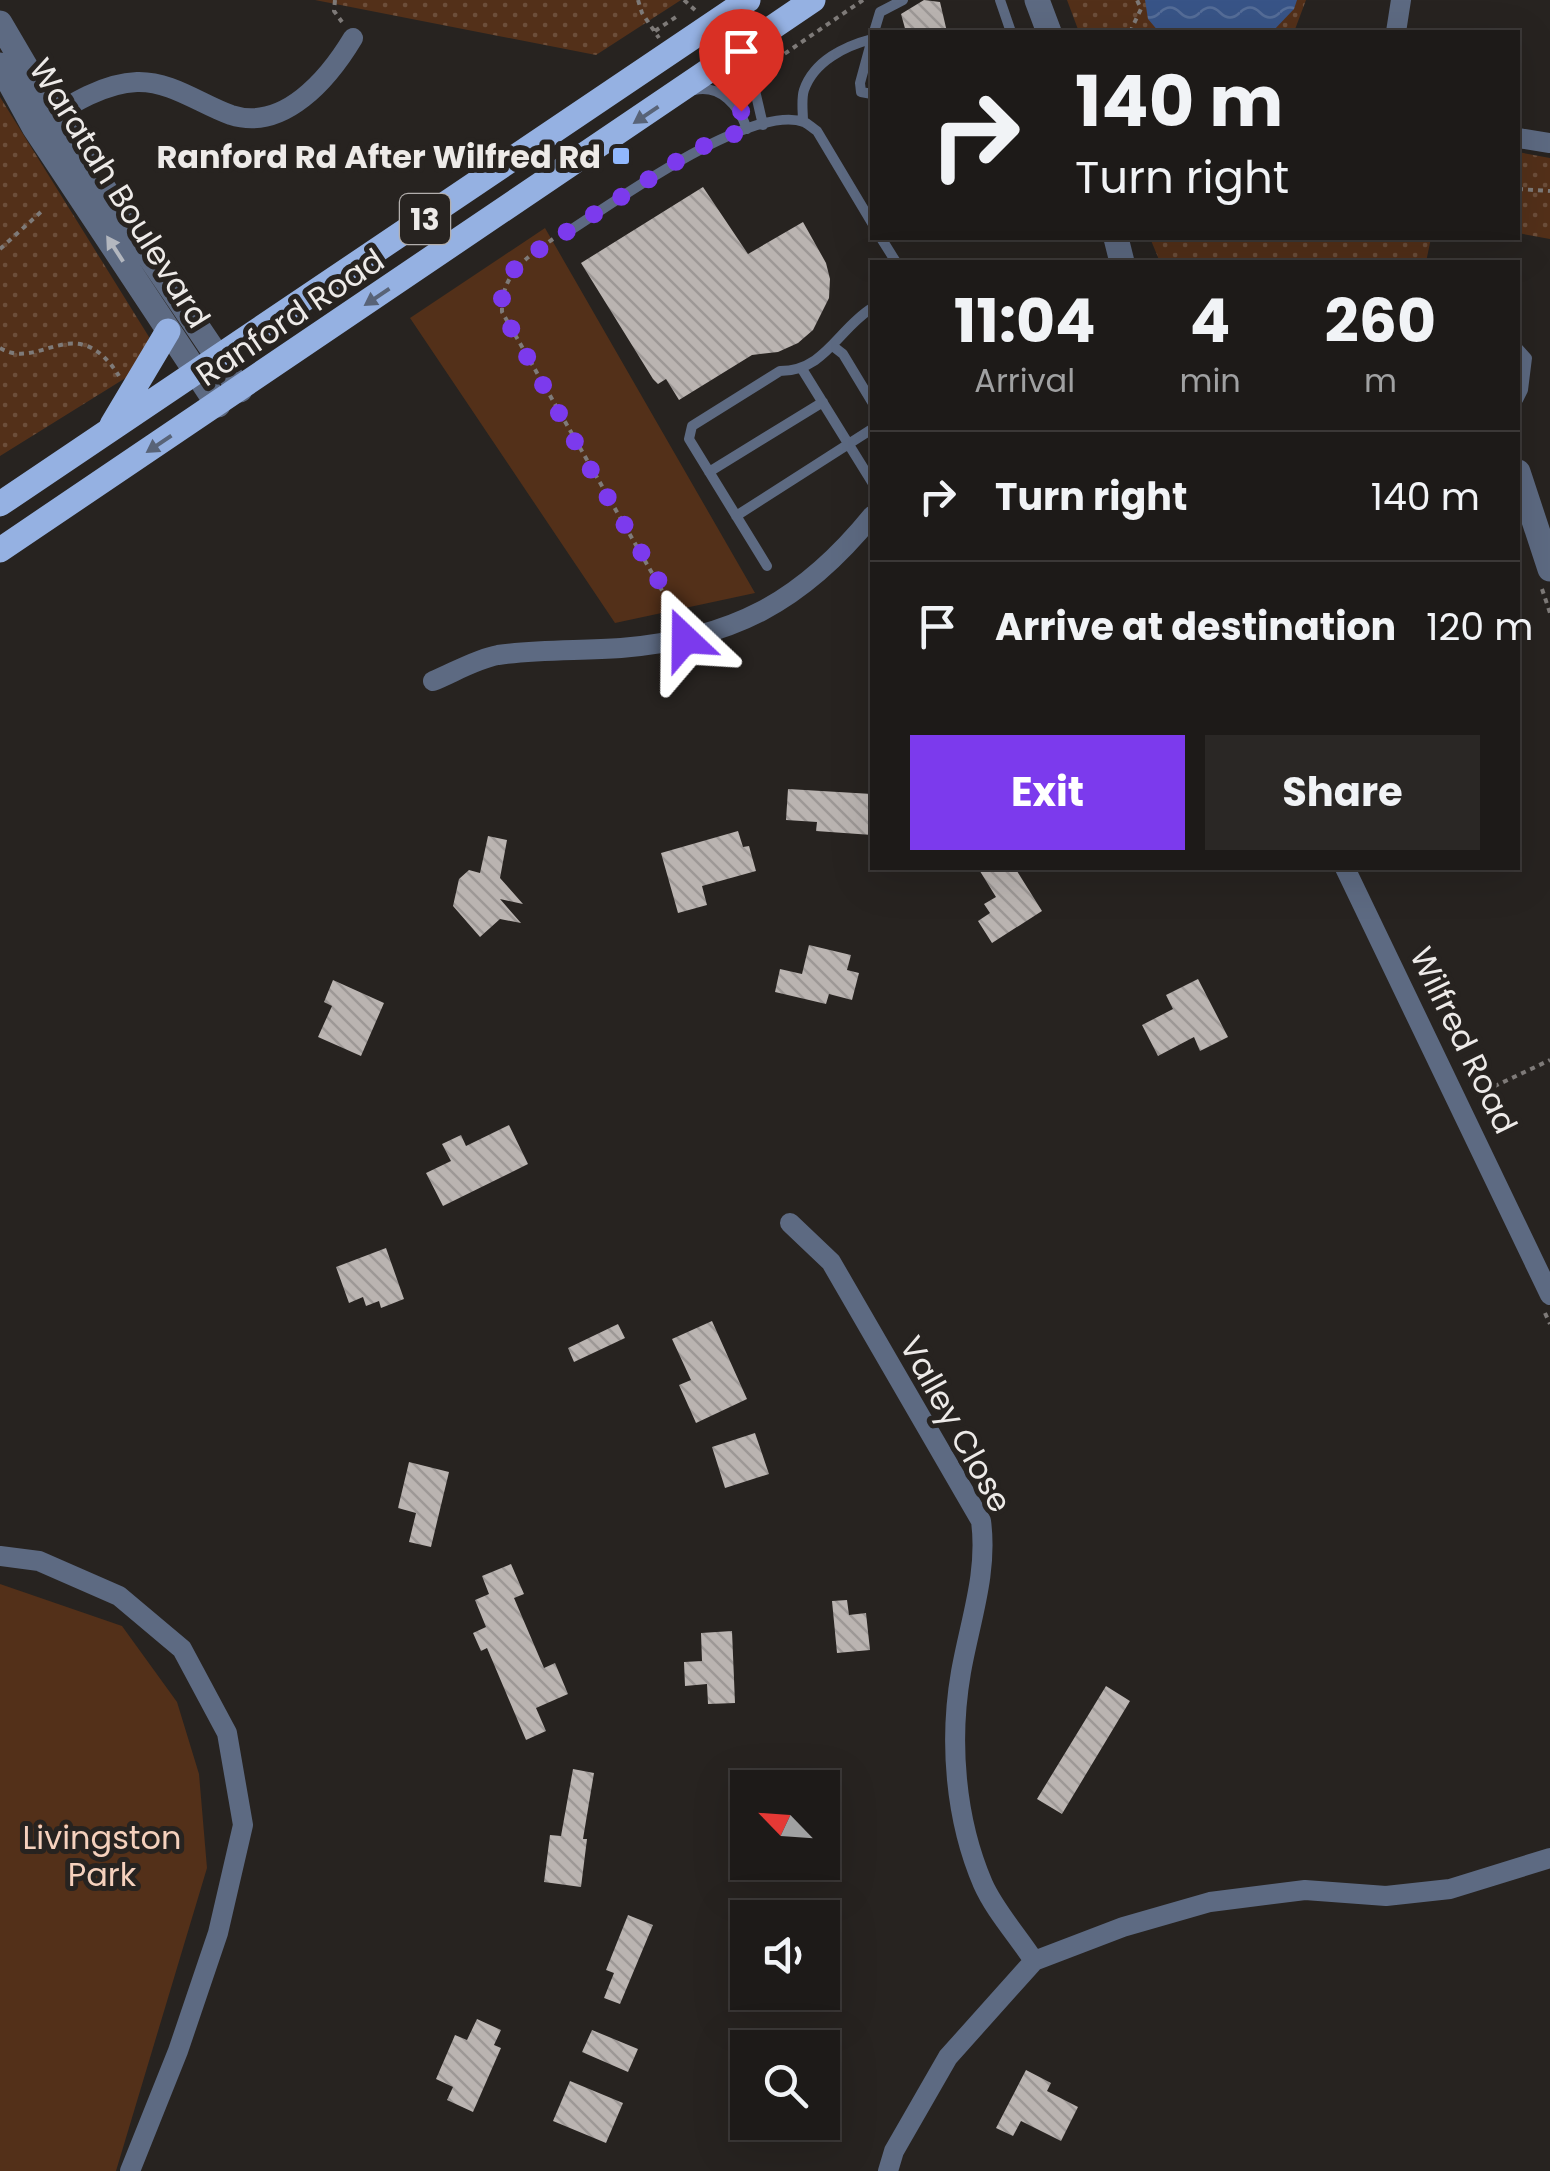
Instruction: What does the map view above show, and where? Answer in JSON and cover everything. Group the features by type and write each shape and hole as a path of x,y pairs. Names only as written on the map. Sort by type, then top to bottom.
{"main road":[{"name":"Ranford Road","path":"0,504 748,0"},
{"name":"Ranford Road","path":"0,550 813,0"},
{"path":"106,434 168,331"}],"street":[{"path":"1036,0 1048,30"},
{"path":"1396,30 1401,0"},
{"name":"Waratah Boulevard","path":"0,23 44,121 168,331 218,405"},
{"path":"44,121 104,90 138,82 165,86 232,115 251,119 274,115 315,89 335,68 353,38"},
{"name":"Waratah Boulevard","path":"0,65 240,390"},
{"path":"1520,138 1550,143"},
{"path":"1520,478 1550,569"},
{"path":"433,681 495,656 624,648 685,639 720,629 764,610 812,581 846,549 870,519"},
{"name":"Wilfred Road","path":"1346,870 1550,1295"},
{"name":"Valley Close","path":"790,1223 831,1262 982,1521 986,1554 960,1677 954,1765 969,1840 984,1886 1034,1961"},
{"path":"0,1556 39,1561 120,1596 182,1648 227,1733 243,1825 218,1933 178,2051 130,2171"},
{"path":"888,2171 894,2151 948,2057 1034,1961 1122,1927 1210,1902 1304,1890 1386,1896 1450,1890 1550,1858"}],"lane":[{"path":"875,30 880,12 903,0"},
{"path":"1000,0 1010,30"},
{"path":"764,125 750,69 754,55 776,26"},
{"path":"803,122 803,92 816,69 847,46 870,38"},
{"path":"869,63 860,83 861,92 870,94"},
{"path":"678,93 705,87 723,95 741,111 747,129"},
{"path":"566,233 696,149 747,129 803,122 817,131 870,220"},
{"path":"767,566 689,438 692,426 780,371 802,368 834,347 844,329 870,311"},
{"path":"834,347 870,399"},
{"path":"1520,350 1528,358 1520,396"},
{"path":"802,368 870,479"},
{"path":"710,472 822,402"},
{"path":"736,516 870,431"}],"path":[{"path":"335,0 334,12 353,38"},
{"path":"638,0 659,38"},
{"path":"684,0 697,12"},
{"path":"761,80 774,61 863,0"},
{"path":"1131,30 1141,9 1137,0"},
{"path":"654,31 676,17"},
{"path":"1520,189 1550,191"},
{"path":"0,249 42,211"},
{"path":"566,233 524,259 510,274 502,294 502,312 668,596 685,639"},
{"path":"0,348 6,352 28,352 70,341 110,361 120,377"},
{"path":"1458,1104 1550,1060"}],"green space":[{"path":"315,0 681,0 596,55"},
{"path":"1067,0 1306,0 1295,30 1078,30"},
{"path":"0,97 149,337 140,369 0,456"},
{"path":"1520,152 1550,158 1550,239 1520,233"},
{"path":"545,228 755,593 615,623 410,318"},
{"path":"1151,240 1431,240 1426,260 1159,260"},
{"name":"Livingston Park","path":"0,1584 122,1626 177,1702 199,1774 207,1868 116,2171 0,2171"}],"water":[{"path":"1145,0 1297,0 1294,9 1274,30 1157,30 1148,19"}],"building":[{"path":"924,0 940,2 947,30 905,30 901,14"},
{"path":"703,187 748,254 803,222 826,263 829,298 813,330 798,343 778,352 752,355 679,400 666,379 658,384 653,379 581,263"},
{"path":"788,789 870,794 870,835 816,831 817,822 786,820"},
{"path":"738,831 743,847 749,846 756,871 702,886 707,905 678,913 661,853"},
{"path":"488,836 507,840 500,878 523,904 500,899 521,923 500,919 480,937 453,906 459,879 469,870 480,873"},
{"path":"979,870 1016,870 1042,911 992,943 978,921 990,913 984,904 996,897"},
{"path":"809,945 851,955 847,970 859,973 852,1000 829,994 826,1004 775,992 780,969 802,974"},
{"path":"1198,979 1228,1037 1200,1051 1194,1037 1158,1056 1142,1025 1173,1009 1166,995"},
{"path":"333,980 384,1003 361,1056 318,1037 332,1006 324,1002"},
{"path":"509,1125 528,1164 443,1206 426,1173 451,1161 442,1144 461,1135 466,1146"},
{"path":"386,1248 404,1299 381,1308 379,1301 366,1306 363,1297 349,1303 336,1267"},
{"path":"712,1321 747,1399 696,1423 679,1385 691,1380 672,1339"},
{"path":"618,1324 625,1338 574,1362 568,1348"},
{"path":"755,1433 769,1474 725,1488 712,1447"},
{"path":"409,1462 449,1472 431,1547 409,1542 416,1513 398,1508"},
{"path":"511,1564 524,1594 514,1598 544,1668 555,1663 568,1694 536,1708 546,1731 526,1740 487,1648 481,1651 473,1633 486,1627 475,1600 489,1594 482,1576"},
{"path":"847,1600 849,1615 866,1613 870,1650 837,1653 832,1601"},
{"path":"732,1631 735,1703 708,1704 707,1684 685,1686 684,1662 702,1661 701,1633"},
{"path":"1106,1686 1130,1701 1062,1814 1037,1799"},
{"path":"573,1769 594,1773 583,1839 587,1839 581,1887 544,1882 550,1835 561,1836"},
{"path":"628,1915 653,1925 620,2004 604,1998 614,1973 606,1970"},
{"path":"477,2019 501,2030 494,2045 501,2048 473,2112 447,2100 453,2087 436,2079 455,2035 467,2040"},
{"path":"592,2030 638,2049 628,2072 582,2052"},
{"path":"1026,2070 1051,2083 1047,2091 1078,2107 1061,2141 1021,2121 1013,2136 996,2128"},
{"path":"570,2081 623,2103 606,2143 553,2121"}],"place":[{"name":"Ranford Rd After Wilfred Rd","path":"621,156"}],"route":[{"path":"685,639 668,596 502,312 502,294 510,274 554,238 696,149 747,129 741,111"}]}
